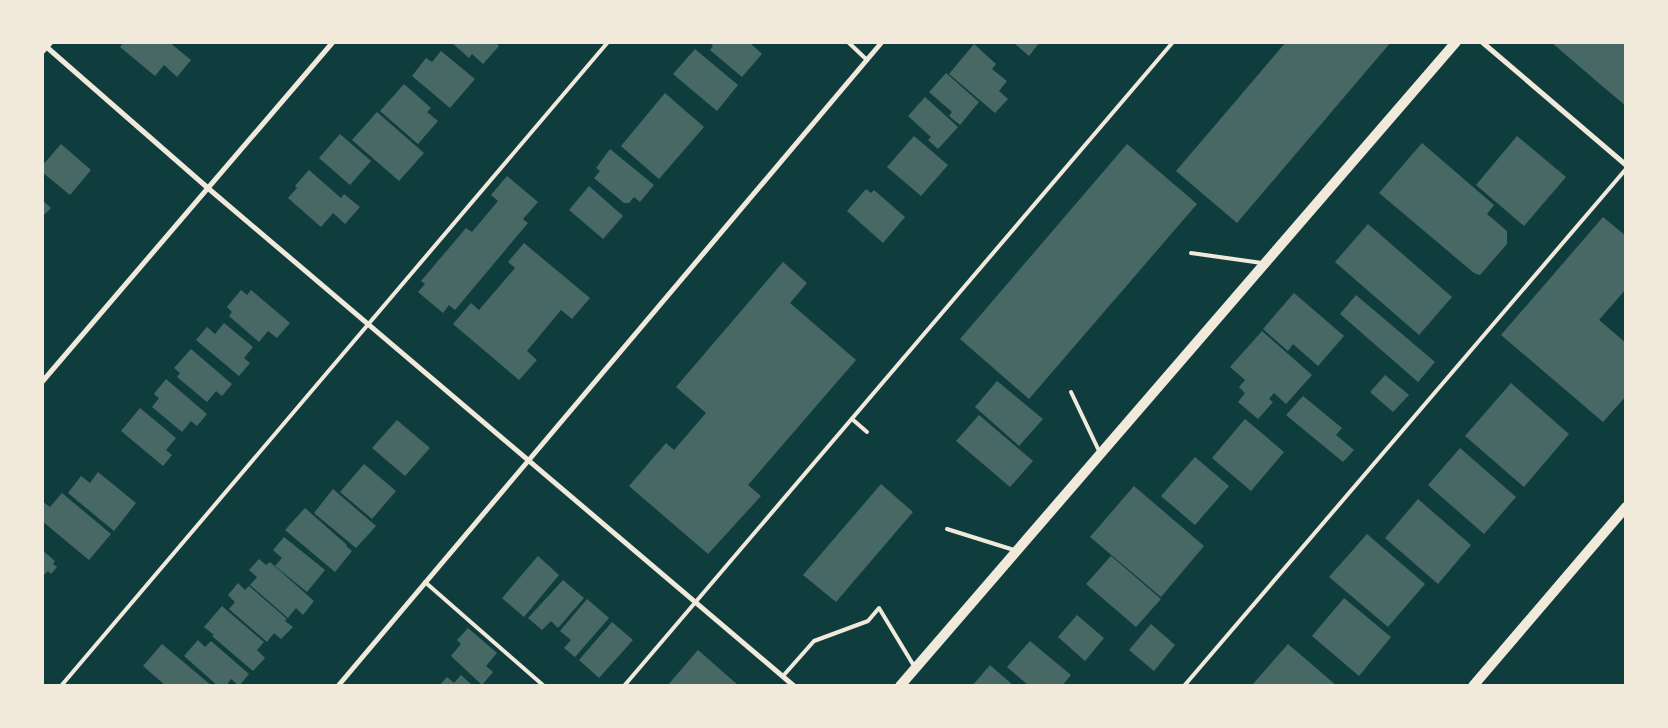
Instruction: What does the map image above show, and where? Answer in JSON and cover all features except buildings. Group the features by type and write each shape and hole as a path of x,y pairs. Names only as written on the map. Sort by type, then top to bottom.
{"main road":[{"path":"900,686 1456,42"},
{"path":"1473,686 1626,507"}],"street":[{"path":"42,382 333,42"},
{"path":"338,686 882,42"},
{"path":"1482,42 1626,165"},
{"path":"42,43 50,45 210,188 794,686"}],"lane":[{"path":"62,686 608,42"},
{"path":"848,42 867,60"},
{"path":"624,686 1173,42"},
{"path":"42,54 50,45"},
{"path":"1184,686 1626,169"},
{"path":"1191,253 1264,264"},
{"path":"1071,392 1100,454"},
{"path":"852,419 867,432"},
{"path":"947,529 1016,551"},
{"path":"425,582 544,686"},
{"path":"783,676 814,641 868,621 879,608 915,668"}]}
